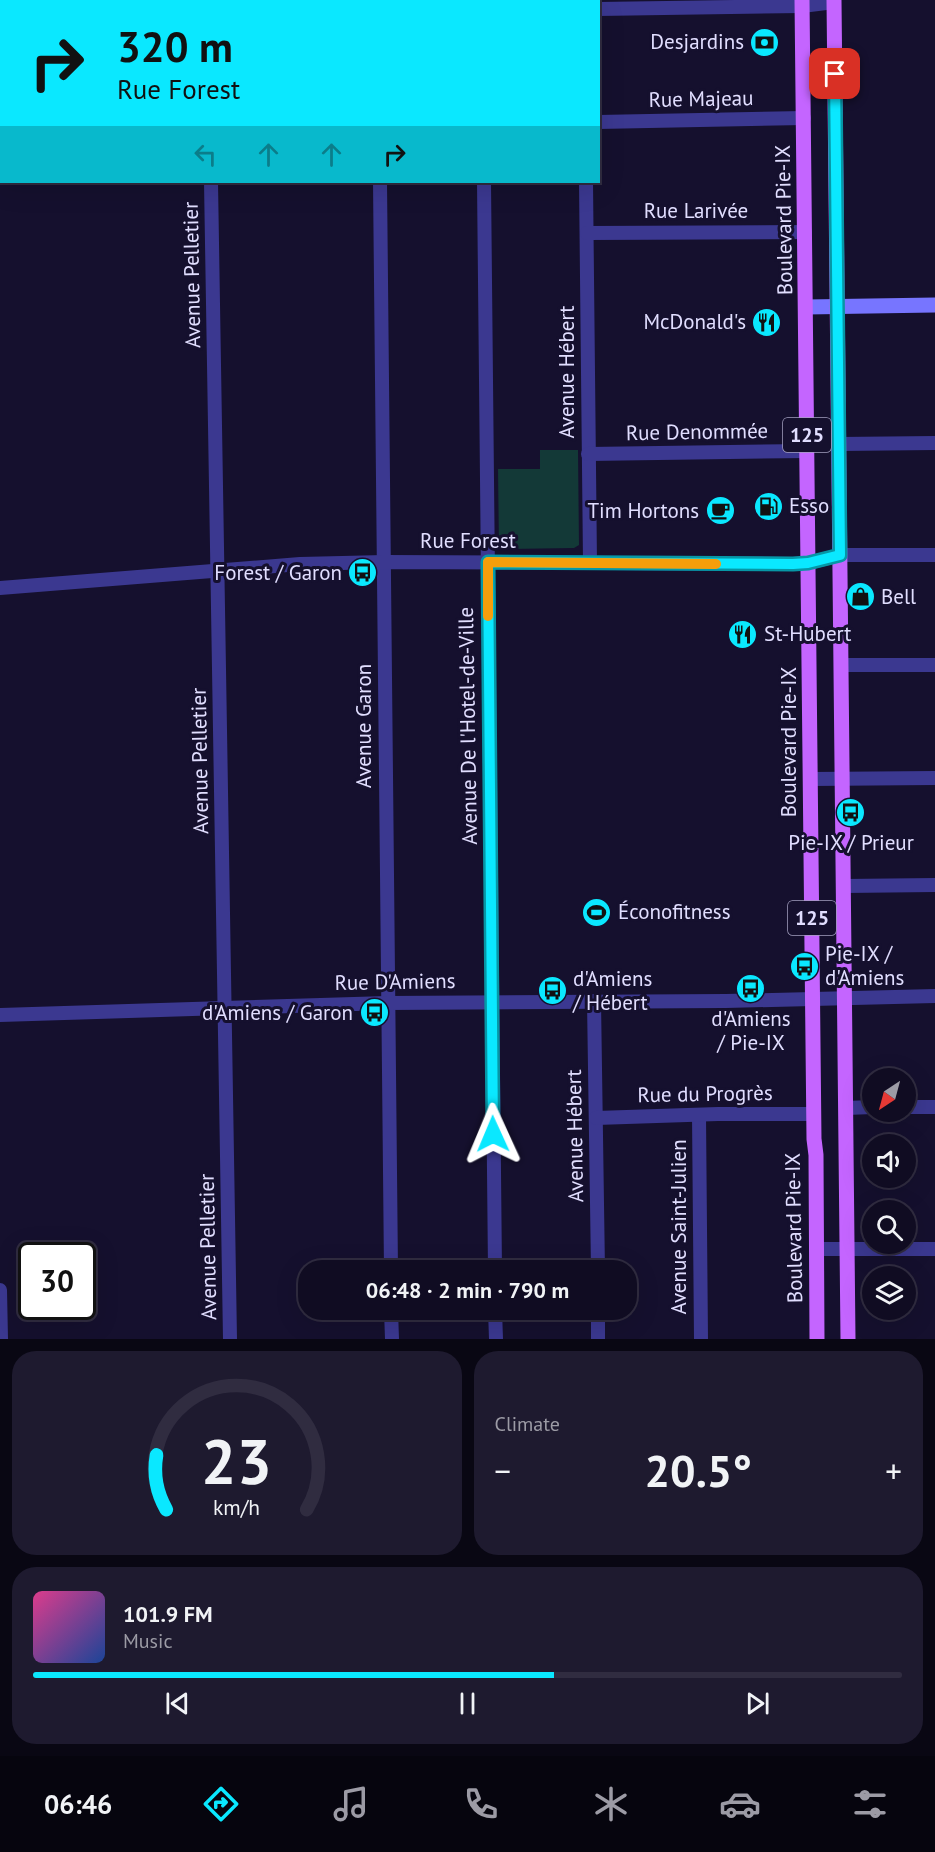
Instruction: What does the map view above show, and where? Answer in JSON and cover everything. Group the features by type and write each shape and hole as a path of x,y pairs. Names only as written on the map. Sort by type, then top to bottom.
{"main road":[{"name":"125","path":"834,1 848,1339"},
{"name":"Boulevard Pie-IX","path":"802,3 817,1339"}],"street":[{"path":"600,9 834,1"},
{"name":"Rue Majeau","path":"600,122 804,118"},
{"name":"Avenue Pelletier","path":"211,183 230,1339"},
{"name":"Avenue Garon","path":"380,183 391,1260"},
{"name":"Avenue De l'Hotel-de-Ville","path":"484,183 495,1260"},
{"name":"Avenue Hébert","path":"586,183 590,563"},
{"name":"Rue Larivée","path":"587,233 805,232"},
{"path":"806,306 935,305"},
{"path":"839,444 935,443"},
{"name":"Rue Denommée","path":"588,454 807,451"},
{"name":"Rue Forest","path":"0,588 290,564 384,562 808,563 840,555 935,555"},
{"path":"841,665 935,665"},
{"path":"811,779 935,778"},
{"path":"843,886 935,885"},
{"name":"Rue D'Amiens","path":"0,1015 387,1003 935,996"},
{"name":"Avenue Hébert","path":"594,1001 598,1260"},
{"path":"846,1108 862,1107"},
{"path":"916,1107 935,1107"},
{"name":"Rue du Progrès","path":"596,1118 814,1114"},
{"name":"Avenue Saint-Julien","path":"699,1115 701,1339"},
{"path":"816,1249 935,1249"},
{"path":"0,1290 1,1339"},
{"path":"392,1320 392,1339"},
{"path":"495,1320 496,1339"},
{"path":"598,1320 598,1339"}],"green space":[{"path":"540,450 578,450 579,545 574,548 499,549 498,469 540,469"}],"slow traffic":[{"path":"488,616 488,562 716,564"}],"place":[{"name":"Desjardins","path":"765,42"},
{"name":"McDonald's","path":"767,322"},
{"name":"Esso","path":"768,506"},
{"name":"Tim Hortons","path":"720,511"},
{"name":"Forest / Garon","path":"363,573"},
{"name":"Bell","path":"860,597"},
{"name":"St-Hubert","path":"743,634"},
{"name":"Pie-IX / Prieur","path":"851,812"},
{"name":"Éconofitness","path":"597,912"},
{"name":"Pie-IX / d'Amiens","path":"804,966"},
{"name":"d'Amiens / Pie-IX","path":"751,988"},
{"name":"d'Amiens / Hébert","path":"552,991"},
{"name":"d'Amiens / Garon","path":"374,1013"}],"route":[{"path":"493,1134 488,562 793,564 808,563 840,555 835,74"}]}
